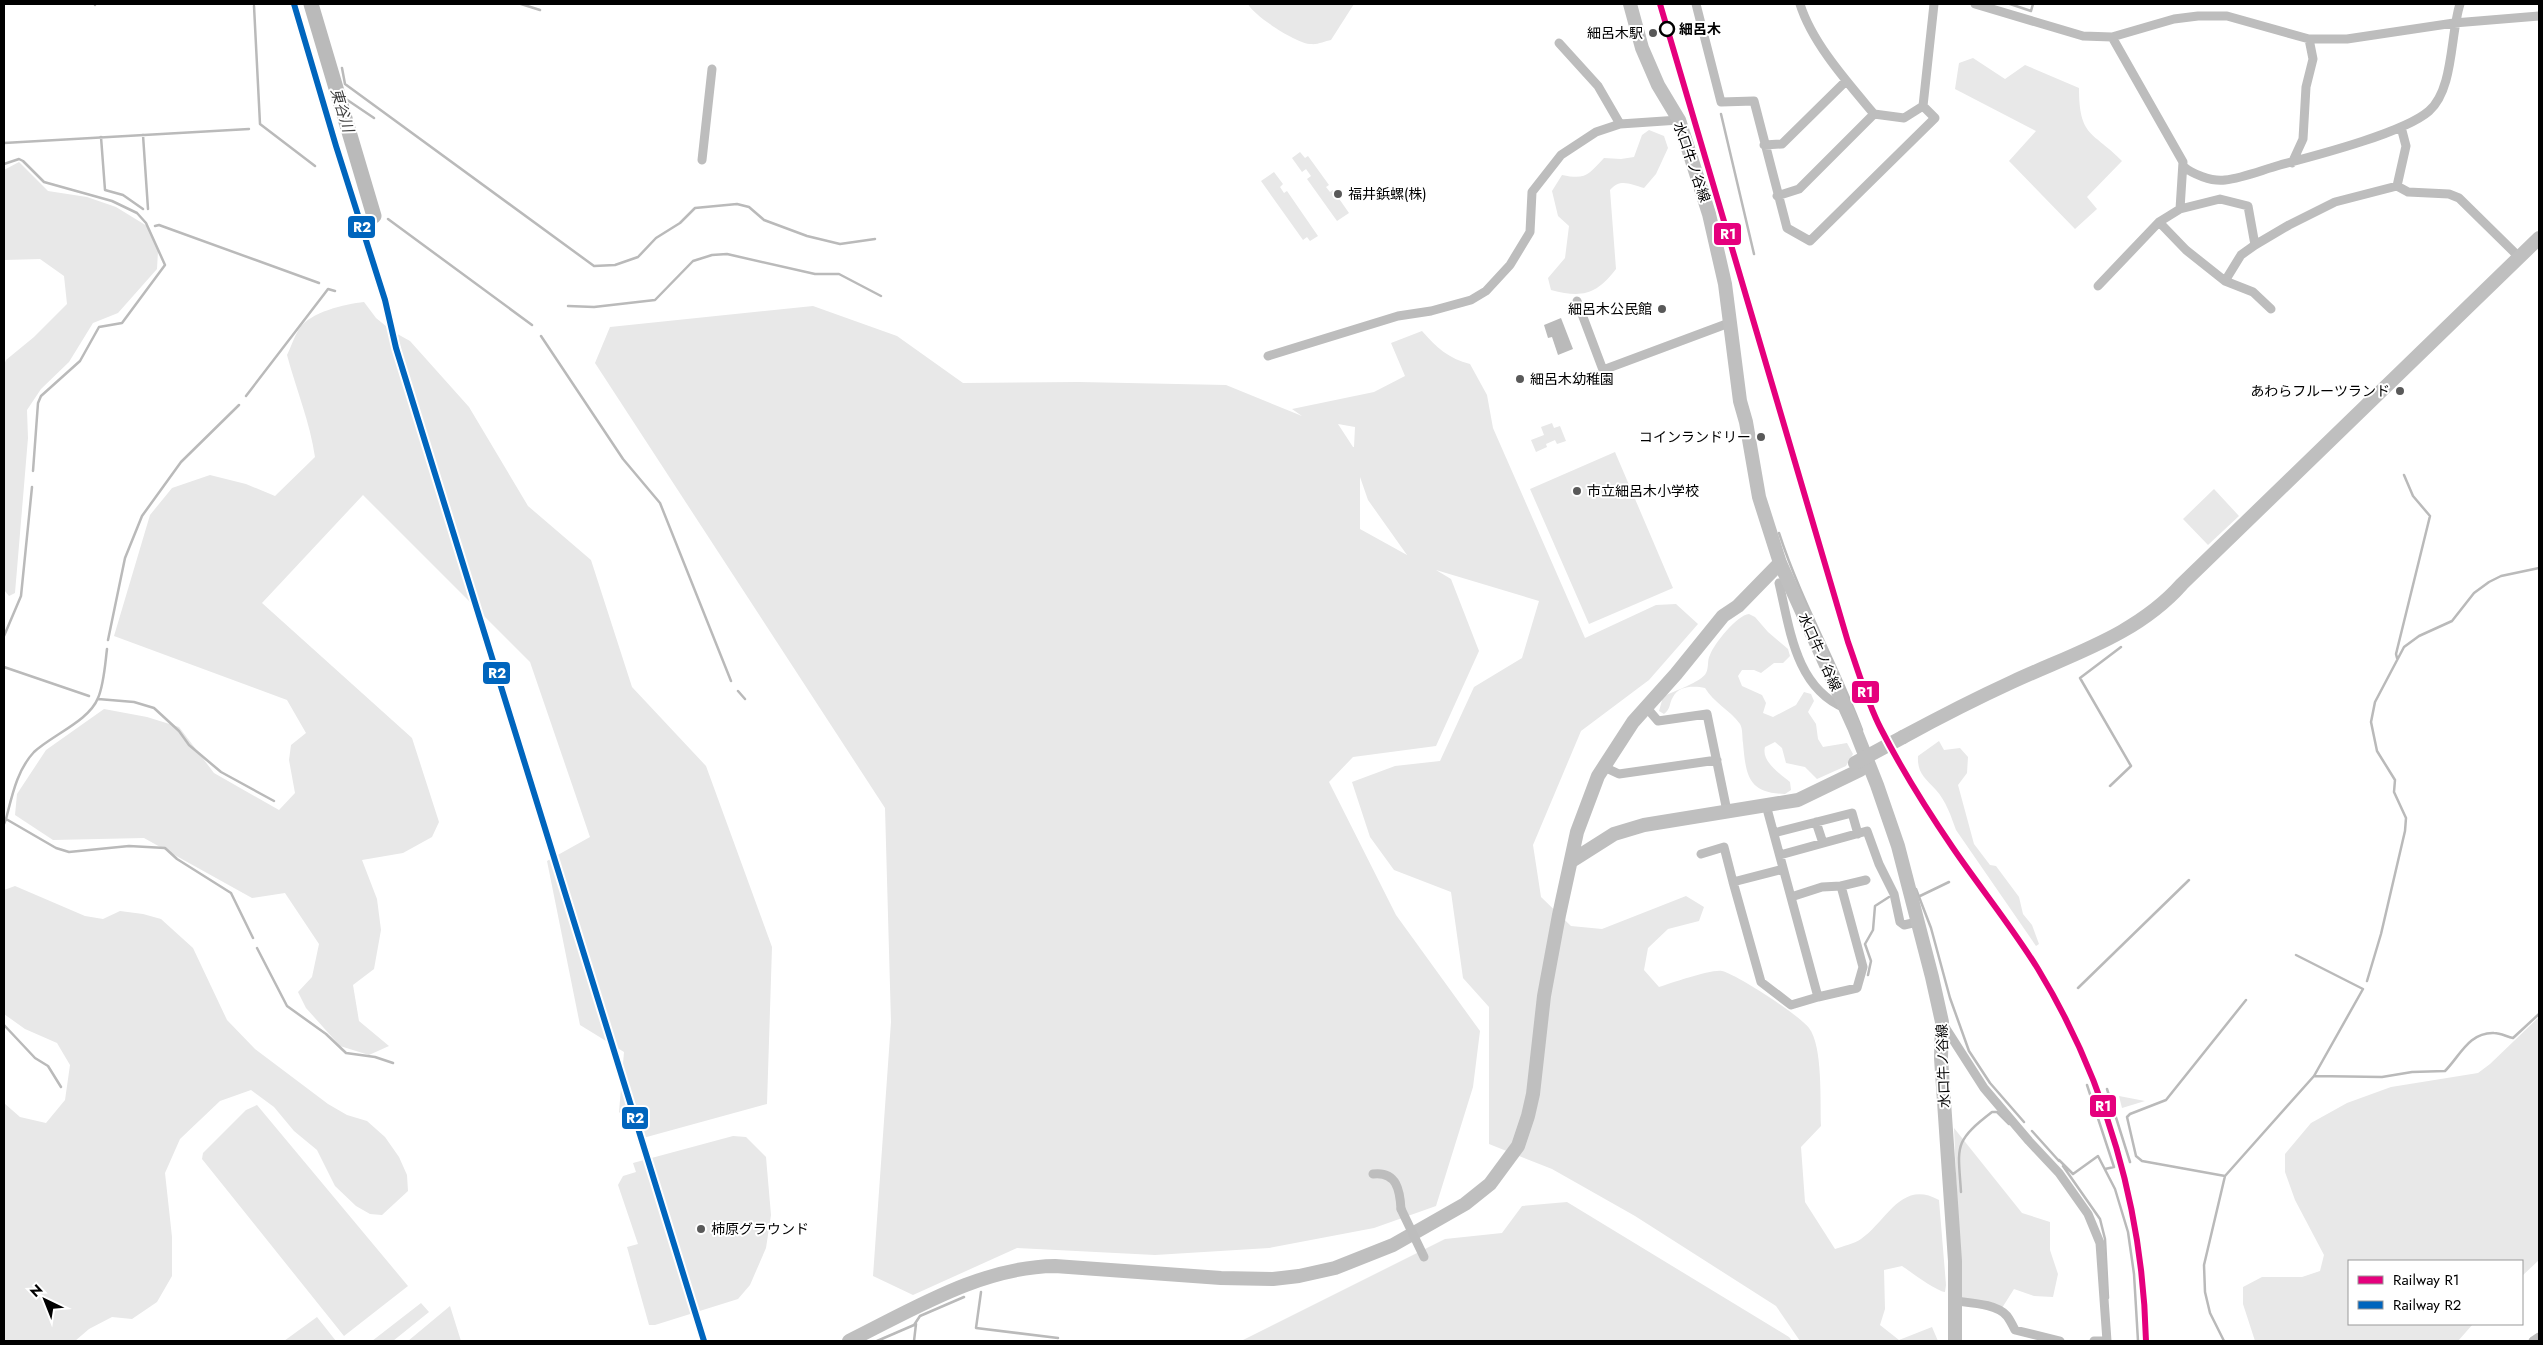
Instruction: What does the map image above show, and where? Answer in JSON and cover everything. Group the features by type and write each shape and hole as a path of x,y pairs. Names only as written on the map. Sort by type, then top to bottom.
{"street":[{"name":"水口牛ノ谷線","path":"1630,4 1642,48 1658,85 1679,120 1709,214 1725,284 1740,401 1759,497 1780,563 1845,708 1898,846 1942,1022 1941,1058 1956,1301 1955,1341"},
{"path":"1696,4 1721,102 1754,101 1777,196 1787,228 1810,241 1935,118 1924,106 1934,4"},
{"path":"1800,4 1805,18 1846,81 1874,114 1904,118 1924,106"},
{"path":"1975,4 2083,36 2112,37 2174,19 2198,16 2226,16 2309,39 2348,39 2454,22 2539,16"},
{"path":"2183,166 2190,172 2223,181 2292,163 2401,127 2428,112 2439,98 2450,59 2454,22 2460,4"},
{"path":"2112,37 2176,146 2183,166 2180,209"},
{"path":"2292,163 2302,139 2306,87 2313,58 2309,39"},
{"path":"1559,43 1598,86 1620,124"},
{"path":"702,160 712,69"},
{"path":"1764,145 1782,144 1846,81"},
{"path":"1777,196 1799,189 1874,114"},
{"path":"1268,356 1398,316 1431,311 1471,300 1486,291 1510,265 1530,232 1532,192 1561,155 1578,142 1596,132 1620,124 1679,120"},
{"path":"2397,186 2406,146 2401,127"},
{"path":"2220,199 2223,181"},
{"path":"2225,281 2241,255 2289,224 2335,202 2397,186 2408,192 2449,194 2459,198 2520,258"},
{"path":"2098,286 2159,222 2180,209 2220,199 2248,206 2255,245"},
{"path":"2159,222 2186,250 2225,281 2253,292 2272,310"},
{"path":"1572,860 1614,834 1644,825 1766,806 1858,767 2012,682 2104,642 2141,621 2166,603 2230,538 2539,238"},
{"path":"1577,301 1603,370 1729,323"},
{"path":"849,1341 975,1280 1029,1266 1055,1266 1220,1278 1273,1279 1321,1272 1393,1245 1465,1204 1490,1184 1518,1146 1528,1116 1533,1094 1544,996 1578,832 1604,767 1633,722 1676,674 1723,616 1738,606 1780,563"},
{"path":"1779,583 1786,614 1804,671 1818,692 1829,702 1845,708"},
{"path":"1786,614 1801,609"},
{"path":"1646,707 1658,721 1707,714 1727,811"},
{"path":"1604,767 1619,774 1717,760"},
{"path":"1766,806 1818,996"},
{"path":"1774,833 1852,813 1858,834"},
{"path":"1816,822 1823,843"},
{"path":"1780,855 1867,831 1878,864 1894,894 1900,922 1904,925 1917,922"},
{"path":"1701,854 1724,847 1761,982 1791,1005 1818,996 1857,988 1863,966 1841,886"},
{"path":"1733,882 1783,869"},
{"path":"1791,897 1822,888 1866,880"},
{"path":"1942,1022 1984,1088 2028,1141 2059,1173 2088,1214 2100,1243 2108,1341 2094,1341"},
{"path":"1372,1174 1380,1173 1396,1182 1400,1190 1401,1210 1424,1257"},
{"path":"1956,1301 1979,1304 2002,1312 2016,1330 2060,1341"},
{"path":"2533,1341 2539,1337"}],"shaded area":[{"path":"1248,4 1354,4 1331,40 1313,44 1305,43 1276,28 1258,15"},
{"path":"1973,58 2005,79 2025,65 2079,88 2080,104 2085,125 2096,138 2122,161 2087,197 2097,209 2075,229 2009,161 2036,131 1955,89 1959,63"},
{"path":"1649,130 1664,136 1668,148 1656,174 1644,188 1621,183 1610,190 1616,269 1602,284 1588,292 1571,294 1551,290 1548,278 1565,258 1569,226 1558,216 1552,191 1562,175 1576,177 1586,175 1604,158 1621,159 1634,157 1642,135"},
{"path":"1300,152 1305,158 1308,156 1329,185 1326,187 1330,192 1333,190 1349,213 1337,221 1307,179 1311,176 1306,169 1302,172 1292,158"},
{"path":"19,162 48,191 87,197 116,207 147,226 158,251 157,269 118,313 93,323 69,362 41,389 27,410 28,438 15,593 9,596 4,590 4,365 6,360 34,337 67,304 64,276 40,259 4,260 4,170"},
{"path":"1274,172 1283,184 1280,187 1284,193 1287,191 1318,236 1310,241 1307,237 1303,240 1261,181"},
{"path":"364,302 376,318 392,331 410,341 469,407 528,506 591,560 632,687 706,766 772,947 767,1104 643,1138 619,1112 624,1052 580,1025 547,861 590,837 530,662 363,495 262,603 412,738 439,822 432,837 403,853 362,860 377,899 381,930 374,969 353,985 359,1021 389,1046 369,1055 340,1046 306,1008 298,992 312,977 319,944 285,893 252,898 144,838 53,840 15,815 17,794 46,750 104,709 147,717 179,727 214,773 279,810 295,793 289,760 291,745 306,733 287,700 114,636 150,515 172,488 210,475 246,484 275,496 315,457 306,418 287,355 299,329 311,318 328,310"},
{"path":"813,306 897,336 963,383 1079,382 1226,385 1302,416 1292,409 1374,392 1405,376 1391,343 1422,331 1443,352 1470,364 1487,395 1493,428 1585,638 1656,605 1676,604 1698,624 1649,680 1581,731 1533,845 1541,897 1571,926 1602,929 1686,896 1704,907 1699,921 1668,929 1648,948 1644,970 1659,987 1701,974 1722,971 1768,996 1809,1028 1817,1048 1819,1061 1821,1126 1801,1147 1805,1202 1835,1249 1861,1239 1904,1198 1914,1195 1926,1195 1939,1200 1945,1292 1930,1285 1902,1266 1884,1270 1885,1309 1880,1325 1899,1340 1932,1327 1938,1341 1800,1341 1776,1306 1635,1216 1552,1169 1489,1144 1489,1007 1463,978 1451,892 1394,870 1370,837 1352,782 1395,766 1440,761 1474,687 1522,658 1539,601 1436,570 1451,579 1479,651 1436,746 1353,757 1329,782 1396,915 1480,1031 1473,1087 1436,1206 1374,1228 1269,1248 1155,1255 1017,1248 913,1295 873,1276 891,1022 885,808 595,363 610,327","holes":["1338,424 1355,427 1354,447 1353,447","1360,477 1368,500 1407,555 1360,529"]},
{"path":"1561,318 1573,349 1558,355 1552,337 1548,338 1544,325"},
{"path":"1552,423 1554,428 1560,426 1566,441 1557,444 1555,440 1546,444 1547,447 1536,452 1531,440 1544,435 1541,427"},
{"path":"1615,452 1673,588 1589,624 1530,489"},
{"path":"2214,489 2239,516 2208,545 2183,519"},
{"path":"1749,614 1755,617 1768,632 1788,649 1790,656 1783,663 1774,663 1761,673 1754,670 1742,670 1738,676 1742,686 1762,695 1766,703 1763,713 1773,717 1796,705 1804,692 1811,694 1814,701 1808,712 1816,724 1818,739 1823,747 1847,743 1853,754 1846,766 1817,779 1805,767 1786,763 1782,748 1775,742 1765,747 1766,757 1769,762 1790,782 1791,790 1785,794 1763,790 1751,780 1744,755 1740,724 1705,688 1692,687 1679,690 1673,697 1666,712 1664,714 1659,711 1663,697 1699,680 1703,676 1707,671 1712,650 1721,637 1738,619"},
{"path":"1939,741 1944,750 1960,748 1968,757 1967,773 1958,785 1974,844 1990,865 1996,866 2019,897 2023,914 2032,925 2039,944 2036,946 1956,830 1943,799 1920,771 1918,756"},
{"path":"15,886 85,916 103,919 120,911 161,919 193,948 227,1020 255,1049 328,1104 347,1115 367,1121 385,1137 399,1157 407,1175 408,1191 382,1215 370,1214 356,1206 335,1186 317,1150 294,1131 274,1107 251,1090 220,1101 180,1139 165,1173 172,1237 172,1276 157,1302 132,1319 112,1317 89,1329 75,1341 4,1341 4,1103 20,1117 46,1123 65,1100 70,1065 57,1043 25,1029 4,1014 4,890"},
{"path":"2539,1017 2539,1260 2523,1275 2523,1260 2348,1260 2348,1325 2472,1325 2458,1341 2255,1341 2243,1304 2243,1287 2262,1277 2302,1277 2320,1271 2324,1255 2295,1200 2285,1172 2285,1154 2311,1123 2347,1103 2391,1087 2478,1073"},
{"path":"2119,1096 2145,1101 2122,1108"},
{"path":"257,1105 408,1286 344,1336 202,1159 203,1153 246,1110"},
{"path":"1954,1128 2022,1213 2050,1222 2050,1250 2058,1274 2053,1297 2034,1296 2014,1289 2002,1308 1961,1299"},
{"name":"柿原グラウンド","path":"733,1136 746,1137 766,1157 771,1215 766,1248 750,1285 738,1299 655,1325 649,1325 627,1247 638,1244 618,1185 623,1176 636,1172 633,1163"},
{"path":"1567,1202 1789,1337 1792,1341 1241,1341 1445,1239 1502,1233 1522,1206"},
{"path":"421,1303 429,1312 393,1341 372,1341"},
{"path":"450,1306 461,1341 408,1341"},
{"path":"317,1317 336,1341 284,1341"}],"waterway":[{"name":"東谷川","path":"311,4 374,216"},
{"path":"521,4 540,10"},
{"path":"2010,4 2031,11 2033,4"},
{"path":"254,6 260,124 315,166"},
{"path":"342,68 345,84 594,266 615,265 638,257 656,238 680,223 695,208 737,204 749,207 764,220 807,236 840,244 875,239"},
{"path":"337,93 374,118"},
{"path":"1721,114 1754,254"},
{"path":"4,143 249,129"},
{"path":"143,135 148,209"},
{"path":"101,137 105,190 123,195 143,209"},
{"path":"4,164 19,159 44,182 112,201 137,213 146,223 165,265 122,323 99,327 80,361 41,396 38,403 33,471"},
{"path":"388,219 532,325"},
{"path":"155,226 159,225 319,283"},
{"path":"568,306 594,307 655,300 693,261 712,255 727,254 815,274 839,274 881,296"},
{"path":"246,396 328,289 335,291"},
{"path":"541,336 623,459 660,503 731,681"},
{"path":"108,640 125,558 142,516 181,462 239,405"},
{"path":"2397,658 2396,654 2430,516 2413,496 2404,475"},
{"path":"4,636 21,596 32,487"},
{"path":"1779,533 1808,608 1842,681 1862,730"},
{"path":"2367,981 2381,934 2405,831 2406,818 2394,792 2395,780 2377,751 2371,722 2375,702 2404,647 2419,636 2452,621 2474,593 2489,582 2501,576 2539,568"},
{"path":"2110,786 2131,766 2080,678 2121,647"},
{"path":"107,649 102,687 98,698 87,714 79,721 42,746 28,759 19,775 6,819 56,848 69,852 129,846 165,848 177,859 231,893 253,938"},
{"path":"4,667 89,696"},
{"path":"738,691 745,699"},
{"path":"98,699 134,702 154,708 179,731 189,745 221,772 274,801"},
{"path":"4,824 6,819"},
{"path":"2078,988 2189,880"},
{"path":"1920,896 1949,882"},
{"path":"1916,889 1931,928 1950,998 1969,1051 1990,1083 2024,1122"},
{"path":"1868,975 1871,961 1865,944 1873,930 1875,906 1889,897"},
{"path":"257,948 287,1006 326,1034 346,1053 375,1057 393,1063"},
{"path":"2224,1341 2210,1313 2205,1292 2204,1265 2225,1176 2314,1076 2363,989 2296,955"},
{"path":"2225,1176 2142,1161 2136,1156 2127,1117 2130,1114 2166,1100 2246,1000"},
{"path":"2314,1076 2382,1077 2412,1072 2445,1071 2466,1046 2478,1036 2494,1033 2513,1038 2539,1014"},
{"path":"4,1025 35,1058 48,1066 61,1087"},
{"path":"2087,1085 2114,1167 2105,1169"},
{"path":"2107,1089 2130,1162"},
{"path":"1961,1192 1959,1154 1964,1138 1979,1122 1992,1112 1997,1112 2009,1124"},
{"path":"2032,1131 2059,1161"},
{"path":"2059,1160 2073,1174 2098,1156 2115,1189 2128,1232 2134,1274 2138,1341"},
{"path":"2063,1166 2100,1219 2105,1239 2108,1298"},
{"path":"981,1292 976,1328 1058,1338"},
{"path":"877,1341 914,1325 920,1316 964,1297"},
{"path":"914,1341 916,1324"}],"rail line":[{"name":"R2","path":"294,4 336,146 385,300 396,348 704,1341"},
{"name":"R1","path":"1660,4 1848,642 1863,686 1876,719 1906,775 1953,848 2038,969 2062,1012 2083,1056 2101,1101 2128,1195 2137,1243 2146,1341"}],"place":[{"name":"細呂木","path":"1667,29"},
{"name":"細呂木駅","path":"1653,33"},
{"name":"福井鋲螺(株)","path":"1338,194"},
{"name":"細呂木公民館","path":"1662,309"},
{"name":"細呂木幼稚園","path":"1520,379"},
{"name":"あわらフルーツランド","path":"2400,391"},
{"name":"コインランドリー","path":"1761,437"},
{"name":"市立細呂木小学校","path":"1577,491"},
{"name":"柿原グラウンド","path":"701,1229"}]}
